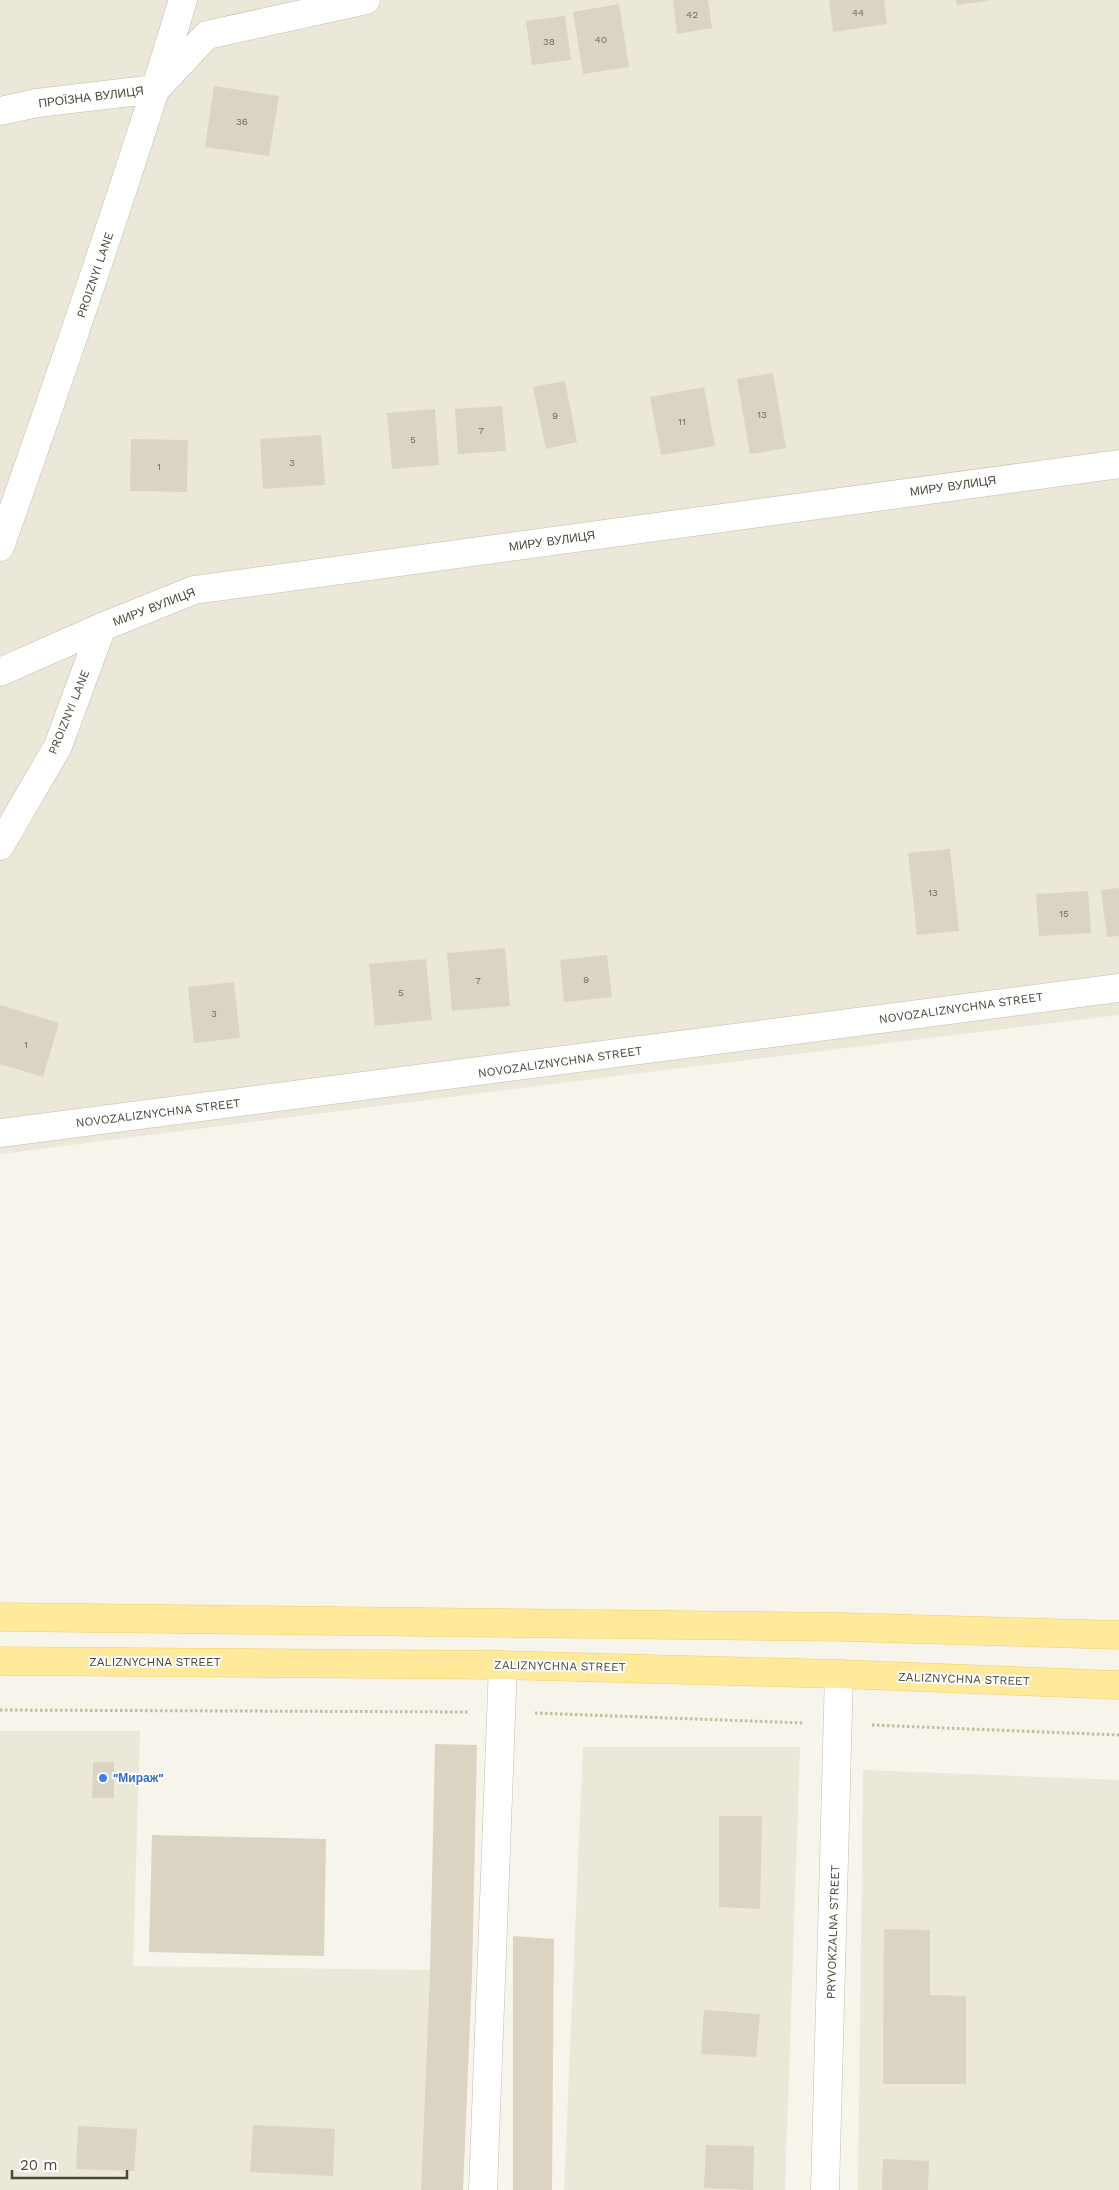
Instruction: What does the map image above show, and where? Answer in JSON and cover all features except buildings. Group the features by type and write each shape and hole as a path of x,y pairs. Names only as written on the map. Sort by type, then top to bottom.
{"main road":[{"path":"0,1617 843,1627 1119,1634"},
{"name":"ZALIZNYCHNA STREET","path":"0,1662 504,1665 839,1674 1119,1686"}],"street":[{"name":"PROIZNYI LANE","path":"0,548 5,514 82,312 156,89 183,0"},
{"name":"ПРОЇЗНА ВУЛИЦЯ","path":"0,111 36,103 156,89 207,35 366,0"},
{"name":"МИРУ ВУЛИЦЯ","path":"0,672 102,627 194,590 1119,464"},
{"name":"PROIZNYI LANE","path":"0,846 58,746 102,627"},
{"name":"NOVOZALIZNYCHNA STREET","path":"0,1133 1119,988"},
{"path":"483,2190 504,1665"},
{"name":"PRYVOKZALNA STREET","path":"825,2190 839,1674"}],"path":[{"path":"0,1710 502,1712 1119,1736"}],"shaded area":[{"path":"0,0 1119,0 1119,1015 0,1154"},
{"path":"0,1731 140,1731 133,1966 430,1970 421,2190 0,2190"},
{"path":"583,1747 800,1747 785,2190 564,2190"},
{"path":"863,1770 1119,1780 1119,2190 858,2190"}],"place":[{"name":"\"Мираж\"","path":"103,1778"}]}
